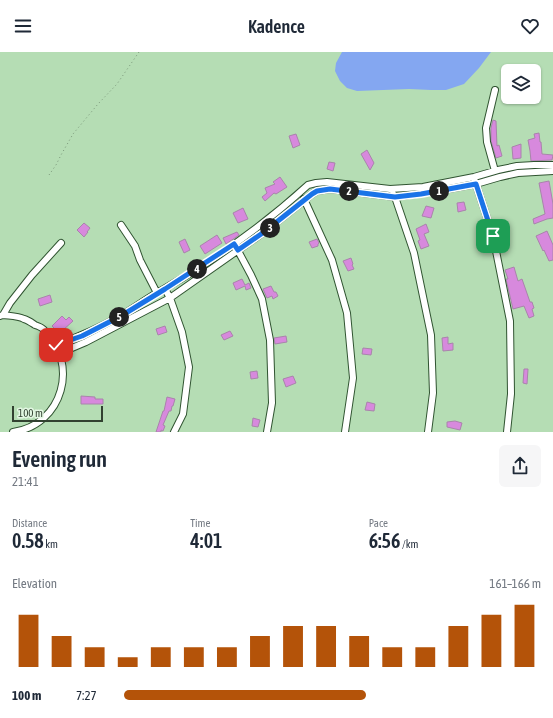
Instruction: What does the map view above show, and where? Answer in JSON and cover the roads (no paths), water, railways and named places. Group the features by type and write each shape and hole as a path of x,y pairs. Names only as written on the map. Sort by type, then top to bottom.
{"street":[{"path":"495,90 486,128 487,142 495,171"},
{"path":"56,345 82,336 121,316 165,289 234,244 308,185 327,182 390,189 423,187 474,177 517,166 553,165"},
{"path":"60,353 86,342 170,298 264,232 317,191 330,189 395,197 436,192 476,184 518,173 553,172"},
{"path":"474,177 493,236 510,321 511,394 507,432"},
{"path":"390,189 395,197 414,253 431,335 433,393 428,432"},
{"path":"301,192 332,260 347,313 353,378 345,432"},
{"path":"121,225 135,246 140,260 157,293"},
{"path":"13,432 21,432 32,429 46,417 56,403 62,387 64,370 60,353 56,345 43,329 24,318 2,316 10,303 32,275 61,243"},
{"path":"234,244 262,299 270,340 272,404 267,432"},
{"path":"165,289 170,298 182,332 189,367 183,414 174,432"}],"water":[{"path":"342,52 491,52 464,84 446,90 409,89 357,91 347,88 340,81 335,71 336,63"}]}
